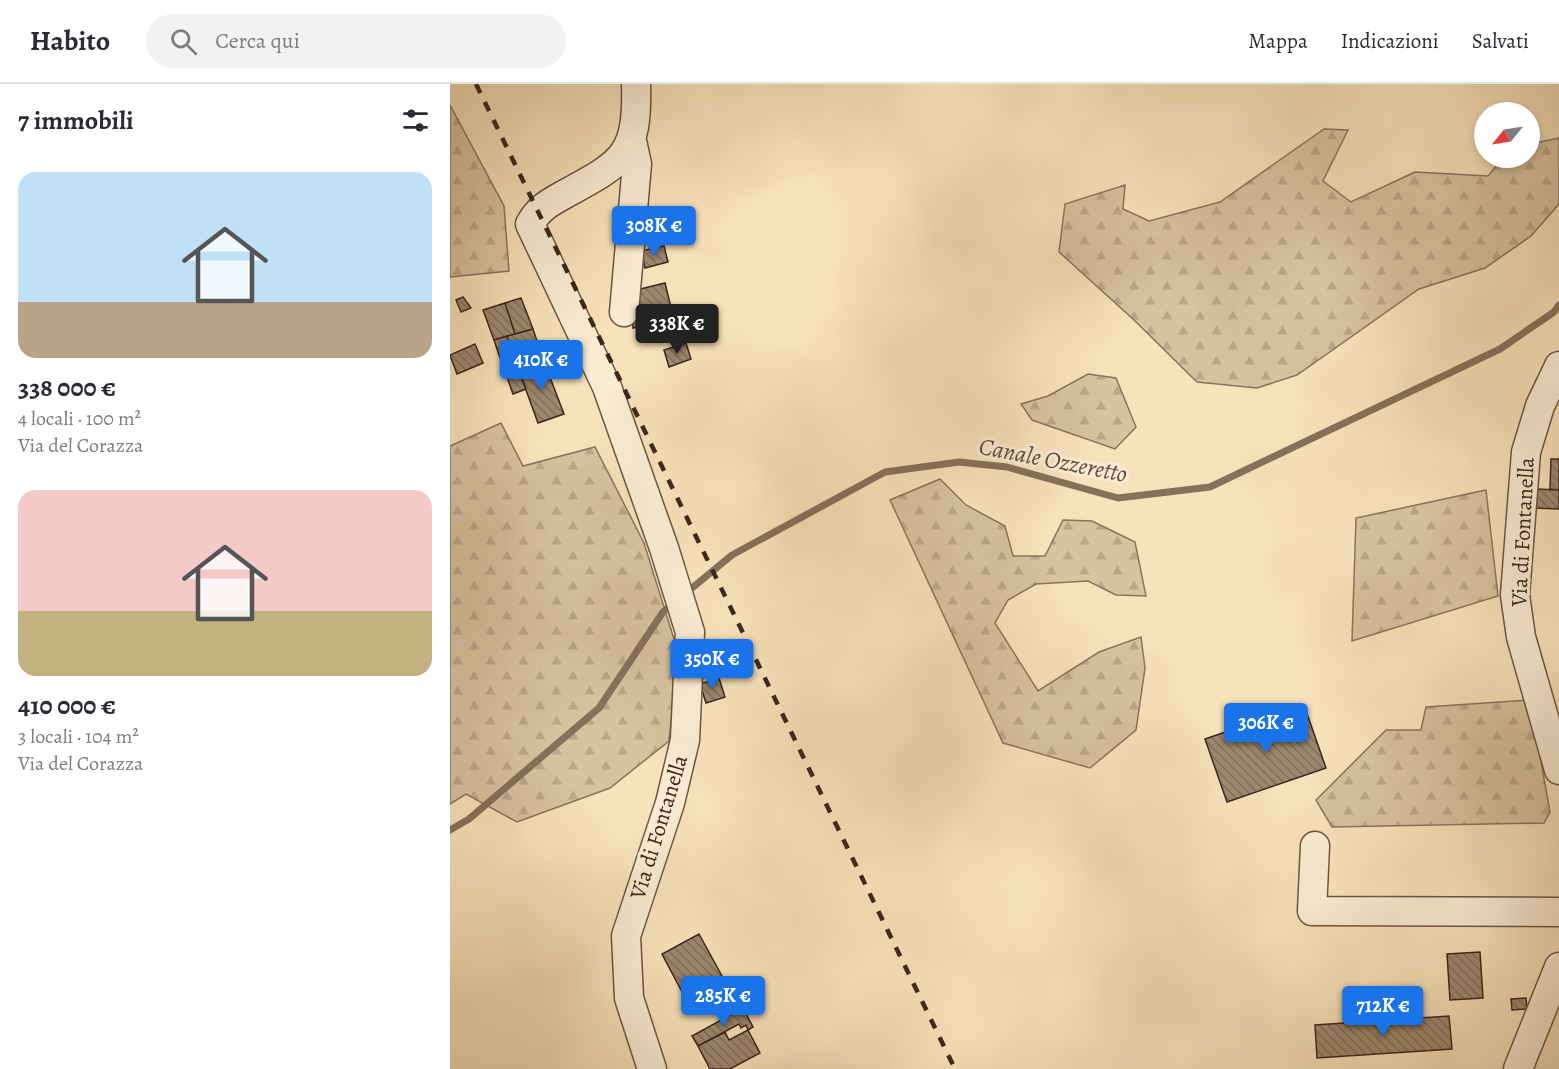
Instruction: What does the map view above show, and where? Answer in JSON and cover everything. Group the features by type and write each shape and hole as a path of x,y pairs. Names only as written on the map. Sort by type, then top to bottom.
{"street":[{"path":"624,312 637,164 632,141 637,108 636,84"},
{"name":"Via di Fontanella","path":"632,141 623,157 600,175 538,209 530,224 607,387 664,548 690,632 685,740 670,803 626,936 629,998 652,1069"},
{"name":"Via di Fontanella","path":"1559,366 1540,406 1526,452 1515,596 1521,637 1559,770"},
{"path":"1315,846 1312,910 1559,912"},
{"path":"1518,1069 1559,967"}],"green space":[{"path":"450,105 504,206 509,271 450,277"},
{"path":"1324,129 1348,130 1323,181 1351,202 1415,172 1488,176 1495,168 1540,168 1540,142 1559,138 1559,204 1531,236 1485,268 1419,289 1297,375 1257,388 1197,382 1134,320 1059,252 1065,204 1125,185 1123,209 1149,221 1220,202"},
{"path":"1088,374 1116,378 1136,427 1115,449 1032,420 1021,404 1048,396"},
{"path":"501,423 523,466 595,447 644,543 678,652 669,741 610,788 517,822 466,794 450,804 450,446"},
{"path":"940,479 966,505 1005,526 1013,556 1045,556 1063,520 1092,521 1135,542 1146,596 1116,595 1088,581 1036,584 1008,600 995,623 1038,691 1099,652 1141,637 1145,668 1136,730 1090,768 1003,743 890,500"},
{"path":"1486,490 1498,596 1352,641 1356,518"},
{"path":"1530,700 1550,812 1544,823 1332,827 1316,800 1386,730 1421,730 1426,707"}],"building":[{"path":"664,246 668,262 645,268 641,251"},
{"path":"665,283 677,332 658,337 655,322 633,328 632,291"},
{"path":"463,297 471,308 461,312 456,300"},
{"path":"521,298 533,329 515,334 505,303"},
{"path":"505,303 515,334 494,340 483,310"},
{"path":"533,329 543,359 518,368 507,336"},
{"path":"507,336 512,351 499,355 494,340"},
{"path":"686,343 691,359 669,367 664,350"},
{"path":"475,344 483,363 457,374 450,355"},
{"path":"512,351 526,389 513,394 499,355"},
{"path":"543,359 564,414 538,423 518,368"},
{"path":"1551,459 1559,459 1559,490 1550,489"},
{"path":"1536,489 1559,490 1559,509 1535,508"},
{"path":"719,678 725,697 706,703 700,684"},
{"path":"1304,705 1326,768 1227,802 1205,739"},
{"path":"699,934 728,987 690,1007 662,954"},
{"path":"1480,952 1483,998 1450,1000 1447,954"},
{"path":"1526,998 1527,1009 1512,1010 1511,999"},
{"path":"743,1008 753,1027 748,1030 746,1025 741,1028 739,1024 698,1046 692,1036"},
{"path":"1449,1016 1452,1049 1317,1058 1315,1025"},
{"path":"748,1030 760,1053 730,1069 710,1069 698,1046 725,1032 729,1040"}],"waterway":[{"name":"Canale Ozzeretto","path":"686,593 732,555 885,472 959,462 1007,467 1118,498 1210,487 1500,349 1554,312 1559,305"},
{"name":"Canale Ozzeretto","path":"450,830 469,819 599,708 663,612 673,603"}],"railway":[{"path":"476,84 955,1069"}]}
